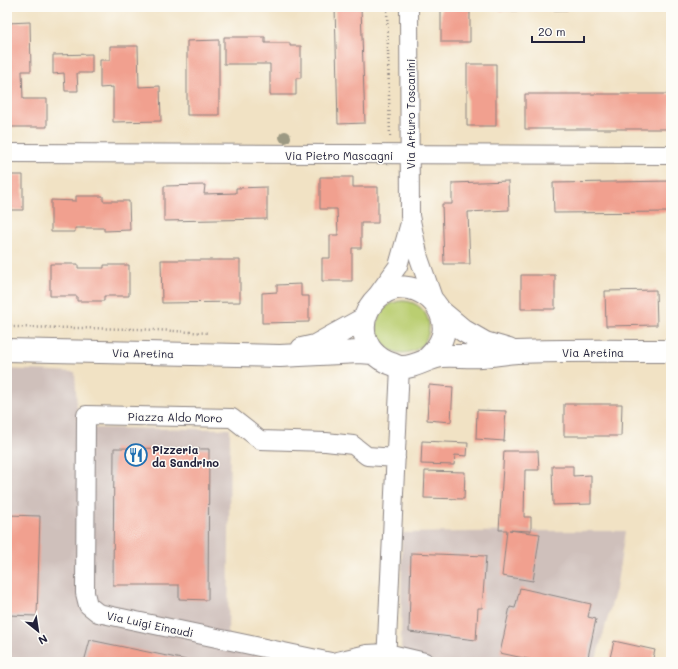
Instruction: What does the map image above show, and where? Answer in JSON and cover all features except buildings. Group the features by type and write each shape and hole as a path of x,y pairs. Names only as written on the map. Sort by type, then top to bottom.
{"main road":[{"name":"Via Aretina","path":"280,356 315,346 368,311 383,293 396,288 404,287 418,290 464,331 485,343 516,352"},
{"path":"426,360 436,350 443,336 444,324 437,306"},
{"path":"368,311 364,329 366,341 373,353 384,362 400,367"},
{"name":"Via Aretina","path":"10,348 280,356 358,352 373,353"},
{"name":"Via Aretina","path":"400,367 414,366 426,360 442,356 479,356 516,352 671,351"}],"street":[{"name":"Via Arturo Toscanini","path":"409,7 411,221 420,258 437,306"},
{"name":"Via Pietro Mascagni","path":"7,153 671,155"},
{"name":"Via Arturo Toscanini","path":"368,311 398,266 411,221"},
{"path":"386,658 400,367"},
{"name":"Piazza Aldo Moro","path":"86,415 232,418 260,440 326,442 353,445 367,456 396,458"},
{"name":"Via Luigi Einaudi","path":"86,415 85,593 88,605 98,613 332,662 367,654 386,658 425,662"}],"path":[{"path":"387,7 391,155"},
{"path":"7,323 13,327 138,329 209,333"}],"shaded area":[{"path":"7,369 75,372 78,428 230,429 228,647 286,662 7,662"},
{"path":"625,531 616,589 595,662 401,662 402,533"}],"green space":[{"path":"403,301 413,303 421,309 427,317 429,327 427,337 421,345 413,351 403,353 393,351 385,345 379,337 377,327 379,317 385,309 393,303"}],"place":[{"name":"Pizzeria da Sandrino","path":"136,455"}]}
